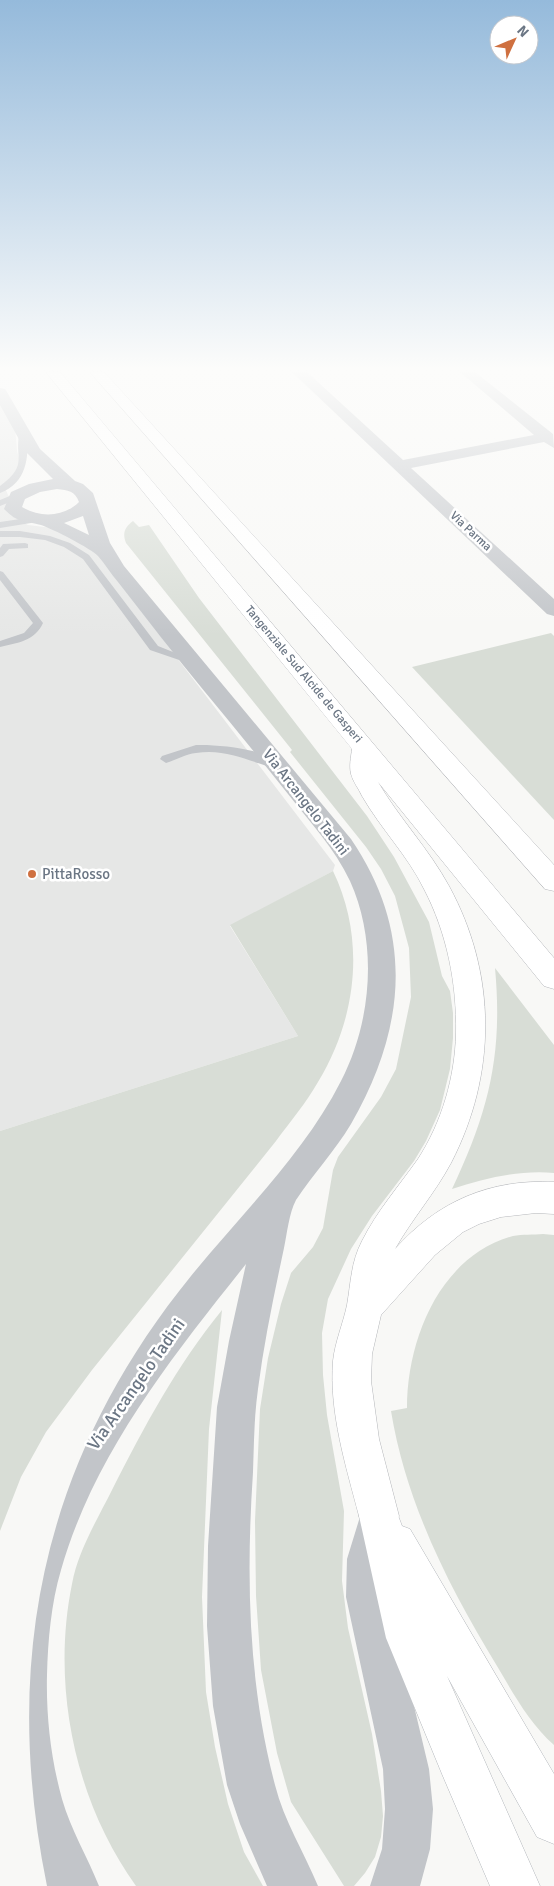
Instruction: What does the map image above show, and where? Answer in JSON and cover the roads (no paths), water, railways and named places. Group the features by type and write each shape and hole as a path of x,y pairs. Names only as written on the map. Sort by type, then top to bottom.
{"main road":[{"name":"Tangenziale Sud Alcide de Gasperi","path":"126,460 554,978"},
{"path":"176,460 554,882"},
{"path":"364,746 362,771 377,802 435,885 451,919 467,971 471,1036 468,1069 460,1102 448,1135 430,1168 407,1200 373,1256 367,1275 365,1305 352,1360 352,1390 361,1450 408,1638 458,1758 515,1886"},
{"path":"365,1305 386,1287 424,1242 445,1225 469,1211 495,1202 522,1198 554,1198"},
{"path":"379,1516 538,1782 554,1820"}],"street":[{"path":"18,495 31,470 33,460"},
{"name":"Via Arcangelo Tadini","path":"42,460 69,485 87,494 103,549 188,660 279,766 343,846 364,883 377,924 381,946 382,970 378,1018 364,1069 338,1120 320,1146 212,1278 125,1394 102,1429 68,1492 42,1565 26,1639 23,1678 25,1718 38,1800 51,1840 74,1886"},
{"name":"Via Parma","path":"396,460 554,610"},
{"path":"401,465 431,460"},
{"path":"18,495 29,489 45,485 69,485"},
{"name":"Via Arcangelo Tadini","path":"18,495 13,509 19,514 39,520 103,549"},
{"path":"39,520 73,515 84,508 88,502"},
{"name":"Via Arcangelo Tadini","path":"279,1195 259,1282 239,1389 228,1517 226,1574 228,1638 236,1710 252,1786 274,1848 293,1886"},
{"path":"379,1516 368,1559 367,1597 406,1769 409,1809 406,1849 395,1886"}],"lane":[{"path":"0,490 20,474 25,460"},
{"path":"0,504 18,495"},
{"path":"0,525 39,520"},
{"path":"0,534 20,534 47,538 67,545 86,557 154,648 188,660"},
{"path":"0,554 6,546 25,546"},
{"path":"0,574 38,623 36,630 30,634 0,644"},
{"path":"166,759 194,750 229,749 254,755 279,766"}],"place":[{"name":"PittaRosso","path":"32,874"}]}
